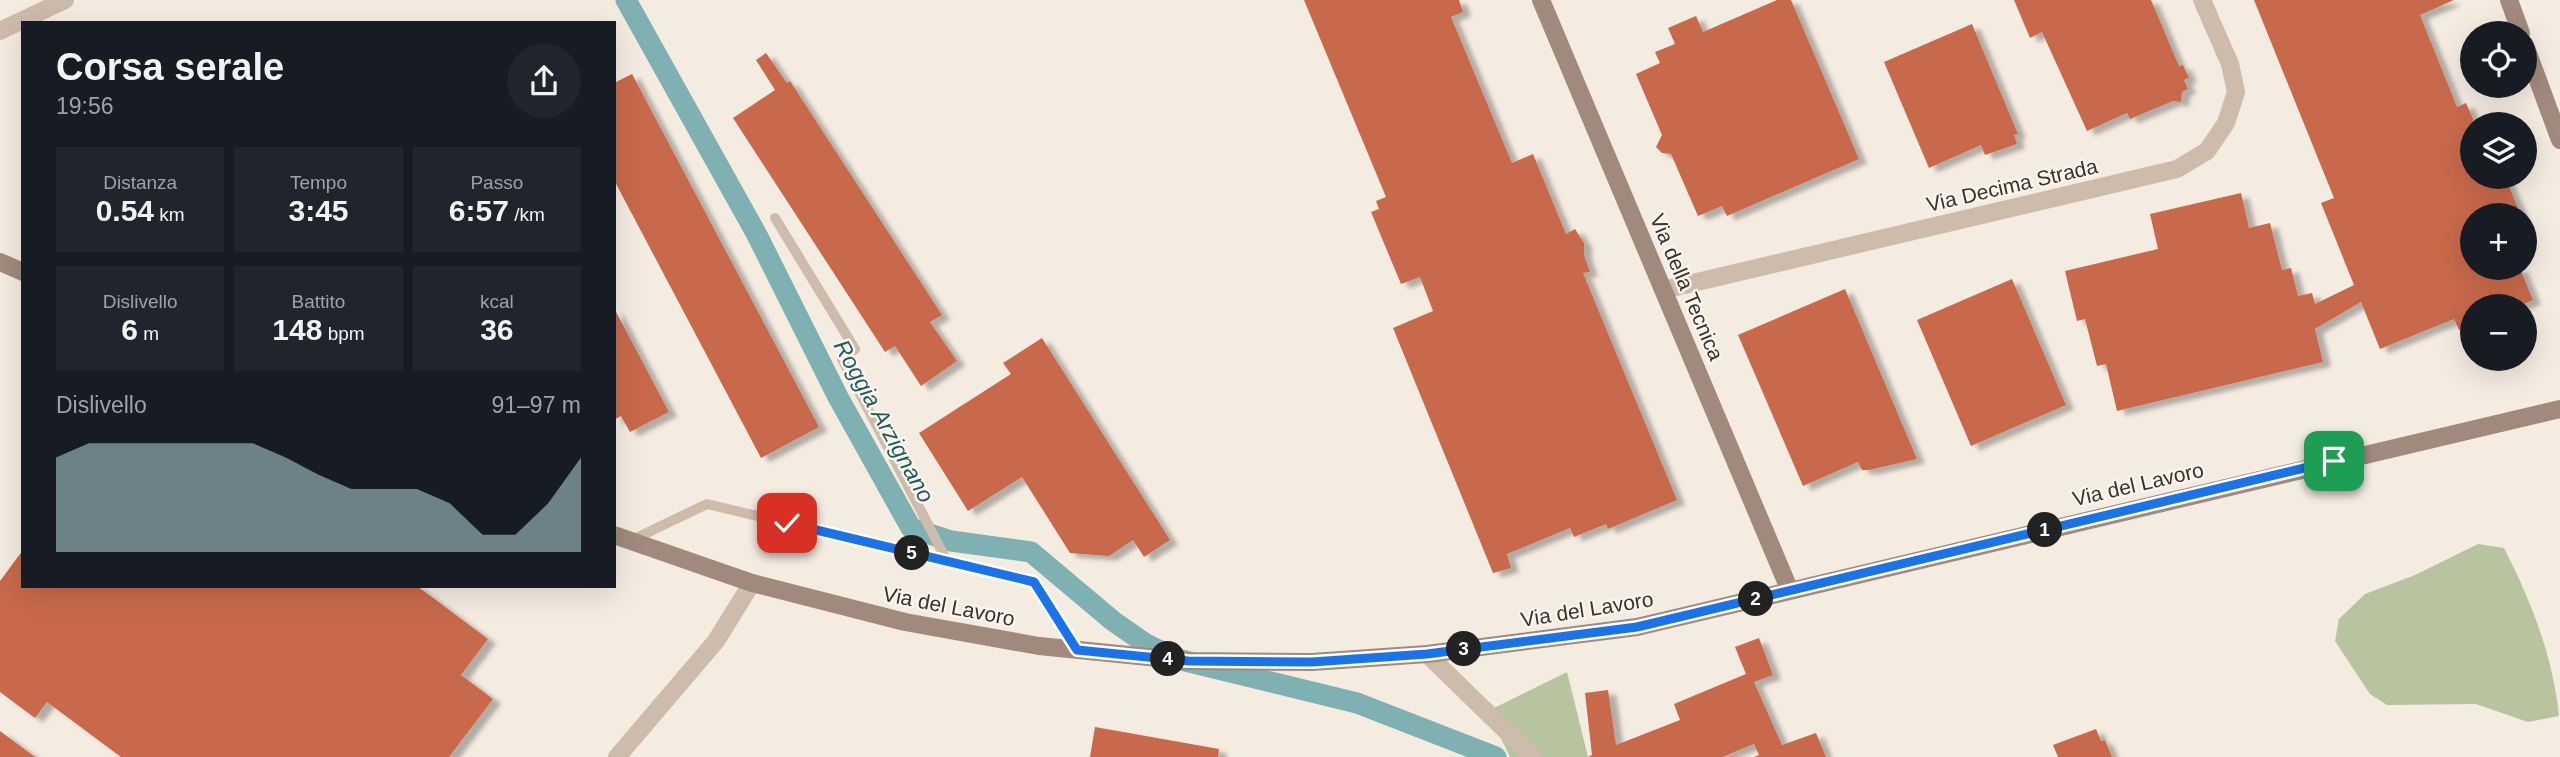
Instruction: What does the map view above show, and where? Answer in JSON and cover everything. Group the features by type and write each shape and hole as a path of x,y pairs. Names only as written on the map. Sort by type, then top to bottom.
{"street":[{"path":"22,21 65,0"},
{"name":"Via della Tecnica","path":"1541,0 1790,591"},
{"name":"Via Decima Strada","path":"1663,290 2177,169 2207,152 2226,123 2236,92 2230,64 2202,0"},
{"path":"2508,0 2516,21"},
{"path":"0,32 21,22"},
{"path":"2537,78 2560,140"},
{"path":"0,262 21,271"},
{"name":"Via del Lavoro","path":"621,538 752,583 905,622 1039,646 1188,661 1312,662 1427,654 1637,627 2560,409"},
{"path":"617,757 716,641 752,583"},
{"path":"1427,654 1533,757"}],"lane":[{"path":"775,218 855,349 842,359 947,561"},
{"path":"621,538 707,504 1034,582 1077,650"}],"green space":[{"path":"2478,544 2504,548 2514,568 2546,650 2559,716 2528,722 2476,704 2387,705 2370,694 2335,641 2339,619 2365,594 2415,575"},
{"path":"1567,672 1588,757 1510,757 1488,711"}],"building":[{"path":"1304,0 1459,0 1463,12 1451,17 1512,163 1533,154 1566,234 1575,229 1584,243 1584,255 1590,272 1583,273 1677,500 1608,529 1606,524 1574,537 1570,528 1507,554 1511,568 1493,573 1393,328 1433,311 1420,277 1401,284 1371,212 1379,209 1376,201 1386,197"},
{"path":"1777,0 1791,0 1859,159 1727,216 1722,206 1698,216 1671,154 1662,153 1656,147 1662,135 1636,74 1660,63 1655,52 1675,44 1668,28 1696,16 1703,32"},
{"path":"2014,0 2151,0 2179,66 2183,65 2189,78 2184,80 2188,89 2182,92 2181,102 2173,101 2130,119 2127,113 2087,131 2042,32 2030,38"},
{"path":"2254,0 2454,0 2420,15 2457,107 2466,103 2470,112 2460,112 2460,189 2510,189 2516,203 2460,203 2460,280 2525,280 2531,294 2460,294 2460,330 2454,319 2380,349 2361,302 2315,329 2323,362 2117,411 2106,364 2097,366 2085,319 2077,321 2065,271 2158,249 2150,214 2241,193 2249,228 2270,223 2282,270 2291,268 2298,296 2312,293 2315,304 2354,285 2321,203 2334,198"},
{"path":"1972,24 2018,134 2014,135 2017,144 1985,155 1981,145 1929,168 1884,62"},
{"path":"766,53 787,83 790,81 942,315 930,322 957,361 921,386 895,346 885,352 733,118 775,90 756,60"},
{"path":"632,74 819,427 761,458 616,184 616,82"},
{"path":"2012,279 2066,405 1971,446 1917,320"},
{"path":"1845,289 1917,459 1869,470 1862,470 1858,462 1803,486 1738,335"},
{"path":"616,312 669,412 630,432 621,416 616,419"},
{"path":"1042,338 1170,540 1144,557 1133,540 1109,556 1070,553 1022,477 968,511 919,433 1011,374 1003,363"},
{"path":"21,553 21,588 420,588 488,639 461,675 493,699 449,757 121,757 47,702 35,718 0,692 0,581"},
{"path":"1759,638 1773,675 1754,682 1782,745 1816,733 1826,757 1754,757 1759,755 1754,744 1722,757 1588,757 1592,755 1585,693 1608,690 1616,745 1680,720 1674,704 1746,674 1735,647"},
{"path":"1095,727 1219,749 1218,757 1090,757"},
{"path":"2096,729 2101,741 2105,740 2112,757 2058,757 2053,745"},
{"path":"0,731 35,757 0,757"}],"waterway":[{"name":"Roggia Arzignano","path":"626,0 757,235 838,397 911,528 951,541 1031,552 1113,621 1146,644 1177,659 1357,703 1496,757"}],"route":[{"path":"787,523 1034,582 1077,650 1188,661 1312,662 1427,654 1637,627 2334,461"}]}
